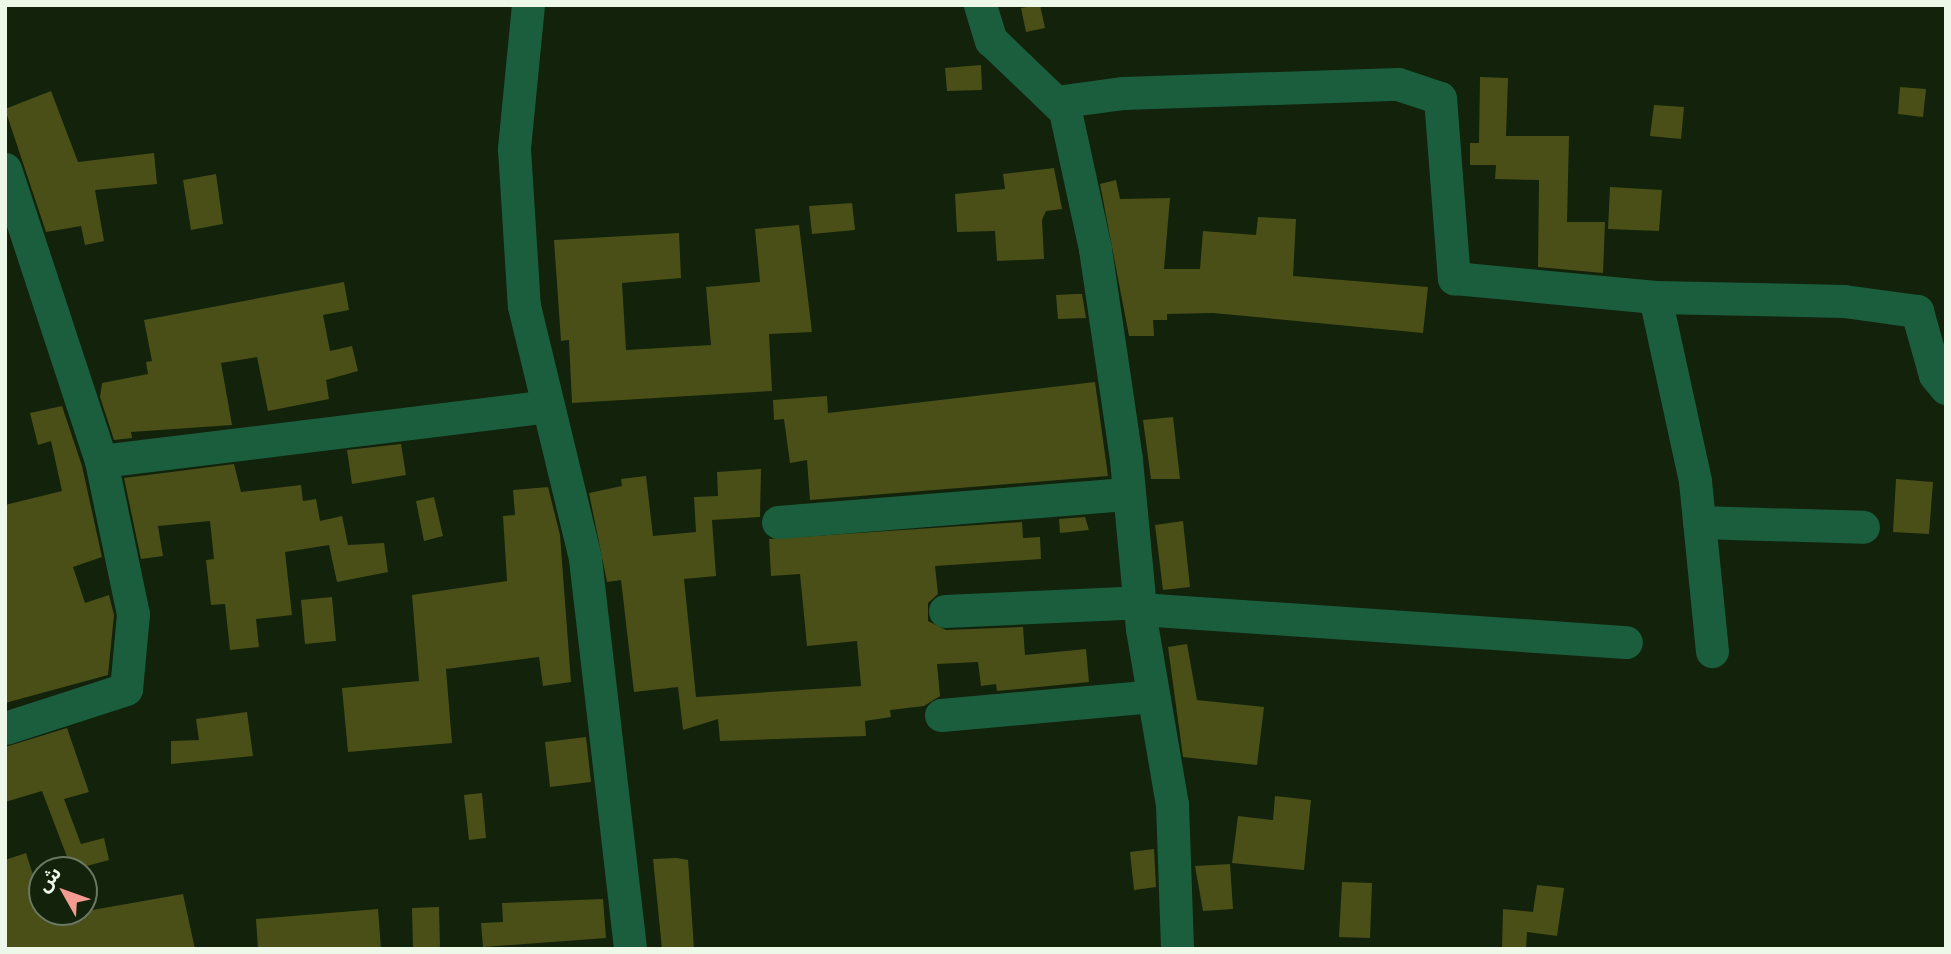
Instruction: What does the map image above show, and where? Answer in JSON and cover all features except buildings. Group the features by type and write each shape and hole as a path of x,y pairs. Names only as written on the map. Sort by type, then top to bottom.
{"street":[{"path":"528,5 514,149 524,306 585,559 630,949"},
{"path":"980,5 991,40 1065,111 1095,249 1129,494 1140,606 1172,803 1177,949"},
{"path":"1056,102 1123,93 1398,84 1440,98 1454,278 1655,297 1844,301 1917,311 1935,375 1946,388"},
{"path":"5,169 101,461 133,614 126,689 5,728"},
{"path":"1655,297 1699,522 1712,652"},
{"path":"101,461 548,406"},
{"path":"778,522 1129,494"},
{"path":"1699,522 1863,527"},
{"path":"945,611 1140,606 1626,642"},
{"path":"940,715 1153,696"}]}
